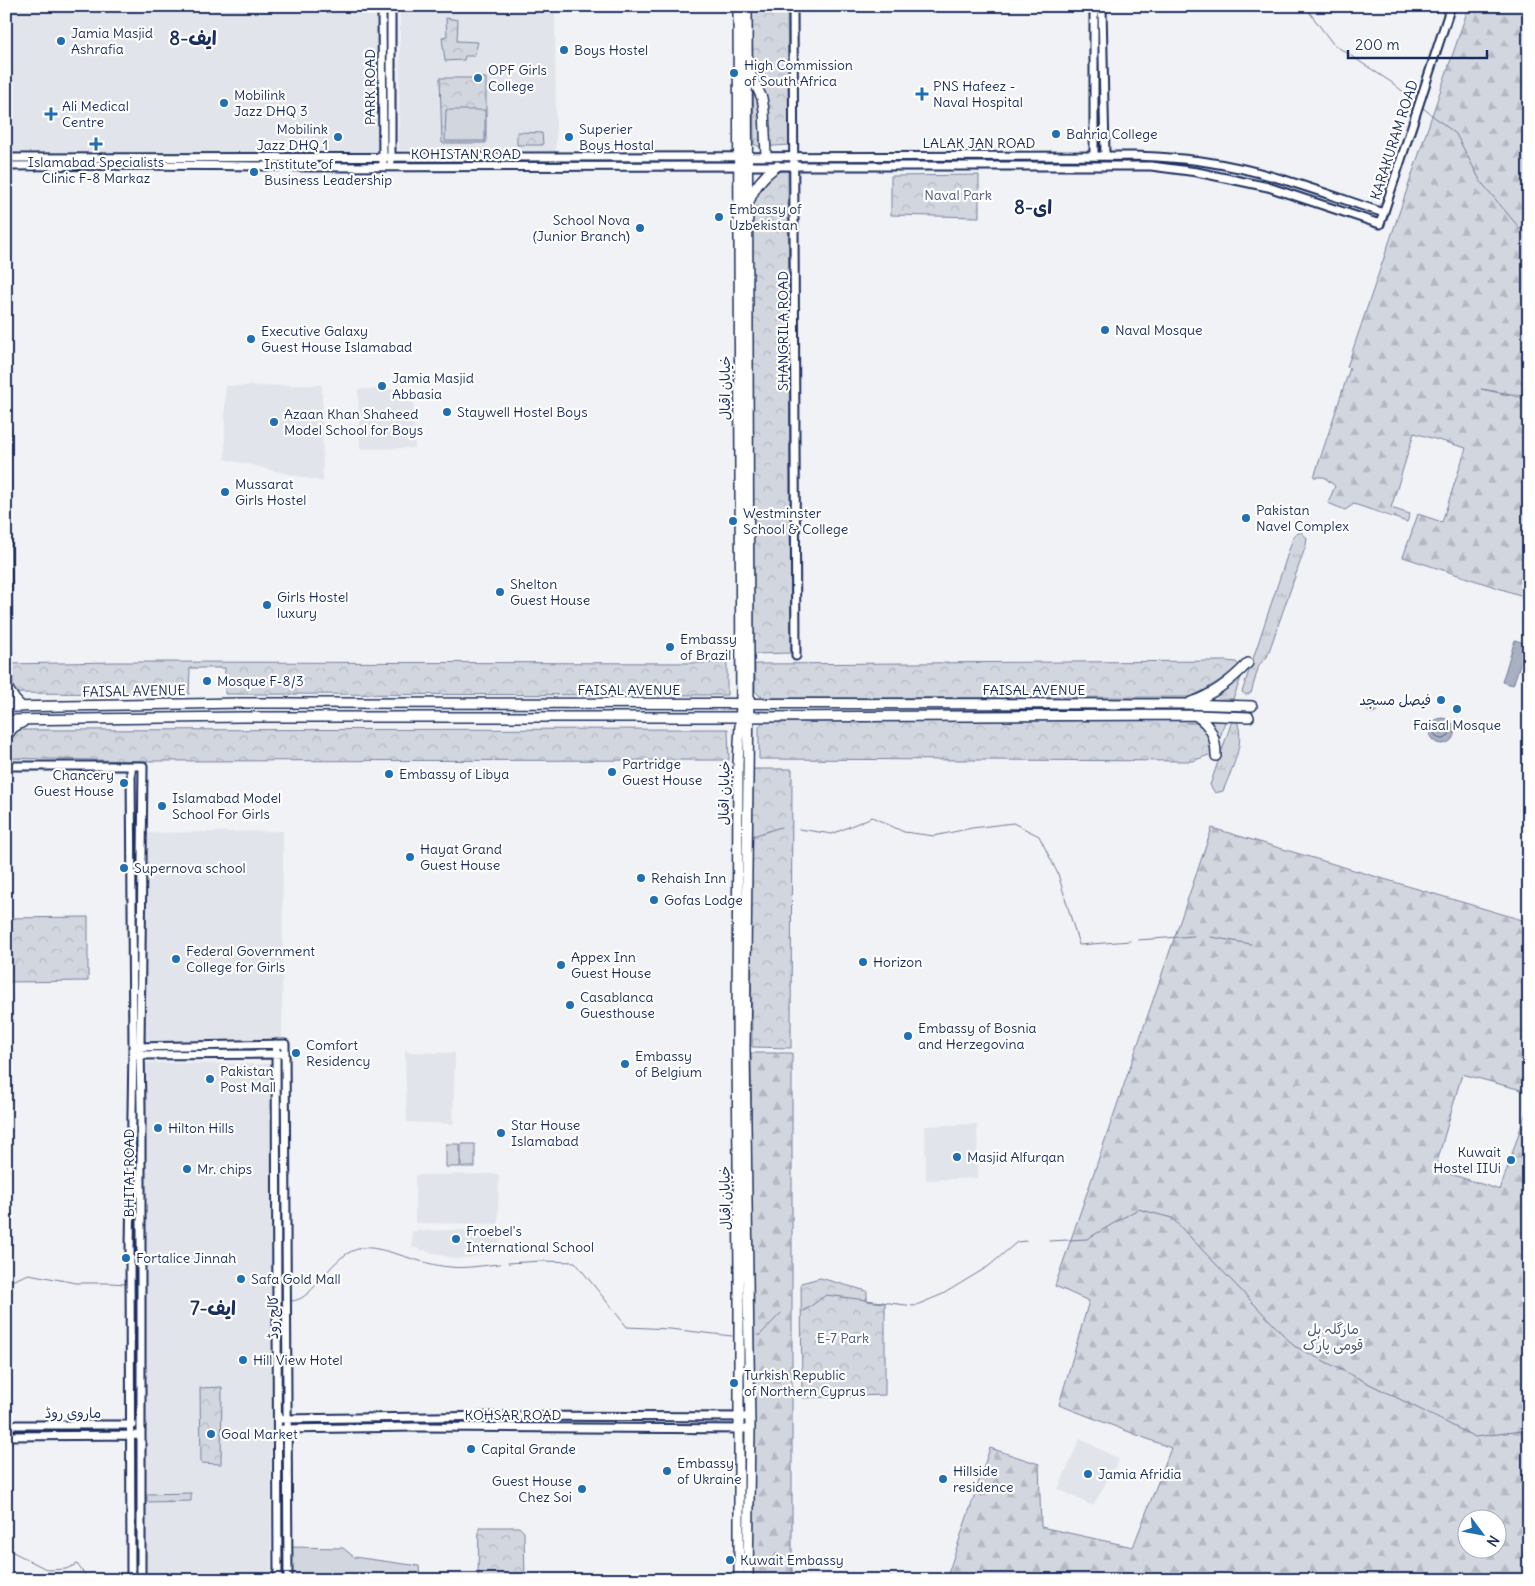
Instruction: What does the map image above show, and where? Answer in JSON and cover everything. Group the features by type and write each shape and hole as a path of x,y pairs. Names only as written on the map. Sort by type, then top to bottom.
{"main road":[{"name":"خیابان اقبال","path":"738,6 742,156 745,704 743,741 750,1429 748,1580"},
{"name":"خیابان اقبال","path":"742,156 748,69 747,6"},
{"path":"748,69 762,98 766,155"},
{"name":"خیابان اقبال","path":"742,166 747,208 744,686"},
{"path":"747,208 757,184 769,171 777,166"},
{"path":"1184,704 1198,700 1220,688 1248,663"},
{"path":"712,704 731,699 744,686 756,698 768,703"},
{"path":"8,689 22,707"},
{"path":"241,703 235,710 236,714 242,717"},
{"name":"FAISAL AVENUE","path":"7,707 241,703 1184,704 1252,706"},
{"path":"222,704 227,711 222,718"},
{"path":"1195,715 1203,720 1213,735 1216,756"},
{"name":"FAISAL AVENUE","path":"7,720 242,717 1195,715 1249,717"},
{"path":"711,717 732,724 743,741"},
{"path":"743,741 755,722 760,718 769,717"},
{"path":"6,736 16,725 28,720"},
{"name":"خیابان اقبال","path":"739,1580 738,764 743,741"}],"street":[{"name":"PARK ROAD","path":"382,6 383,167"},
{"name":"PARK ROAD","path":"391,6 391,167"},
{"name":"SHANGRILA ROAD","path":"793,6 796,656"},
{"path":"1094,6 1094,155"},
{"path":"1102,6 1105,155"},
{"name":"KARAKURAM ROAD","path":"1380,224 1451,6"},
{"name":"LALAK JAN ROAD","path":"742,156 1105,155 1175,158 1208,162 1258,172 1384,213"},
{"name":"KOHISTAN ROAD","path":"6,158 742,156"},
{"path":"1134,156 1134,166"},
{"path":"312,157 312,167"},
{"path":"329,157 329,167"},
{"name":"KOHISTAN ROAD","path":"6,166 742,166"},
{"name":"LALAK JAN ROAD","path":"742,166 1134,166 1197,172 1268,187 1380,224"},
{"path":"6,427 7,707"},
{"path":"6,744 7,720"},
{"path":"6,766 131,766"},
{"name":"BHITAI ROAD","path":"131,1576 130,1248 132,1108 136,1051 143,766 131,766 136,1051 141,1108 141,1576"},
{"path":"276,1044 285,1044 285,1054 136,1051 276,1044"},
{"name":"کالج روڈ","path":"276,1044 278,1580"},
{"name":"کالج روڈ","path":"285,1054 288,1580"},
{"path":"132,1108 141,1108"},
{"path":"130,1248 141,1248"},
{"name":"KOHSAR ROAD","path":"277,1419 504,1416 749,1418"},
{"path":"10,1424 10,1436"},
{"name":"ماروی روڈ","path":"10,1424 140,1426"},
{"path":"68,1426 68,1436"},
{"name":"KOHSAR ROAD","path":"277,1429 416,1427 750,1429"},
{"name":"ماروی روڈ","path":"10,1436 140,1435"},
{"path":"131,1576 141,1576"}],"shaded area":[{"path":"6,6 382,6 383,157 6,158"},
{"name":"OPF Girls College","path":"400,6 555,6 556,151 399,150"},
{"name":"Azaan Khan Shaheed Model School for Boys","path":"322,385 323,482 225,459 225,386"},
{"path":"358,389 413,390 415,448 360,449"},
{"path":"283,831 282,1047 144,1048 143,833"},
{"path":"405,1048 407,1052 455,1053 453,1124 407,1122"},
{"path":"143,1063 272,1064 271,1580 145,1580"},
{"path":"977,1124 978,1178 926,1180 925,1126"},
{"path":"499,1174 498,1224 415,1223 415,1175"},
{"name":"Froebel's International School","path":"500,1229 500,1250 474,1257 455,1259 412,1247 412,1231"},
{"name":"Jamia Afridia","path":"1080,1439 1119,1459 1093,1506 1058,1489"}],"green space":[{"path":"752,6 787,6 789,145 760,147 754,144"},
{"path":"1469,6 1529,6 1529,397 1481,389 1529,399 1529,598 1403,557 1418,514 1442,522 1466,448 1414,433 1391,508 1410,514 1407,522 1354,504 1345,510 1328,503 1335,486 1324,477 1314,477 1350,368 1347,367"},
{"path":"446,18 458,20 457,41 478,42 474,56 465,56 464,60 445,61 442,37 447,36"},
{"path":"440,78 486,78 486,143 442,143"},
{"path":"446,110 485,110 485,141 445,141"},
{"path":"517,132 542,133 543,145 517,145"},
{"path":"788,171 791,653 754,654 752,205 756,193 773,172"},
{"name":"Naval Park","path":"979,175 979,217 891,215 891,176"},
{"path":"1301,532 1307,538 1306,545 1267,657 1259,665 1251,693 1246,695 1242,692 1294,535"},
{"path":"116,662 727,663 727,695 225,694 225,668 190,668 189,694 6,693 6,664"},
{"path":"1236,662 1241,667 1193,697 768,698 760,696 755,691 755,664"},
{"path":"1242,675 1233,699 1202,700"},
{"path":"1226,718 1218,744 1205,719"},
{"path":"1236,719 1240,737 1237,755 1223,791 1215,793 1210,785 1232,721"},
{"path":"1198,720 1207,729 1214,753 1193,761 759,759 759,727 763,722"},
{"path":"728,729 729,760 137,761 6,758 6,730"},
{"path":"750,769 792,769 791,1048 752,1047"},
{"name":"مارگلہ ہل قومی پارک","path":"1212,828 1529,922 1529,1092 1462,1074 1435,1169 1500,1190 1529,1103 1529,1580 946,1580 990,1448 1039,1464 1041,1527 1133,1547 1171,1448 1059,1405 1089,1301 1055,1286"},
{"path":"88,917 88,981 6,982 6,918"},
{"path":"751,1053 792,1053 792,1580 753,1580"},
{"path":"446,1144 460,1144 460,1167 446,1167"},
{"path":"461,1144 475,1144 475,1167 461,1167"},
{"name":"E-7 Park","path":"820,1278 867,1291 867,1301 885,1303 885,1395 802,1398 801,1283"},
{"path":"222,1387 221,1464 201,1463 200,1388"},
{"path":"191,1493 191,1501 147,1502 147,1494"},
{"path":"479,1527 519,1527 524,1532 525,1580 478,1580"},
{"path":"288,1547 343,1548 354,1557 419,1566 420,1580 288,1580"}],"water":[{"path":"1515,640 1527,644 1513,685 1502,682"},
{"path":"1370,701 1374,701 1378,707 1374,713 1370,713 1366,709 1366,705"},
{"path":"1442,718 1451,722 1455,731 1451,740 1442,744 1433,740 1429,731 1433,722"}],"waterway":[{"path":"1296,6 1307,9 1333,44 1391,82 1416,102"},
{"path":"1423,108 1456,134 1481,182 1522,231"},
{"path":"1186,723 1196,723 1205,730 1209,737"},
{"path":"799,829 832,834 872,817 904,832 934,836 972,828 1013,823 1039,836 1058,874 1079,945 1130,941"},
{"path":"753,836 781,827"},
{"path":"1138,940 1194,936"},
{"path":"1211,937 1251,944"},
{"path":"1049,1241 1087,1239 1138,1209 1172,1218 1294,1346 1475,1437 1529,1430"},
{"path":"804,1311 826,1295 914,1306 943,1294 989,1266 1017,1242 1026,1241"},
{"path":"291,1301 300,1299 308,1293 341,1258 351,1251 363,1248 380,1250 443,1266 462,1268 500,1264"},
{"path":"508,1263 575,1262 627,1327 670,1329 732,1336"},
{"path":"6,1283 29,1274 76,1283 126,1284"},
{"path":"757,1335 760,1335 781,1313"},
{"path":"6,1550 48,1570 66,1569 77,1564 89,1580"}],"place":[{"name":"Jamia Masjid Ashrafia","path":"61,41"},
{"name":"Boys Hostel","path":"564,50"},
{"name":"High Commission of South Africa","path":"734,73"},
{"name":"OPF Girls College","path":"478,78"},
{"name":"PNS Hafeez - Naval Hospital","path":"922,94"},
{"name":"Mobilink Jazz DHQ 3","path":"224,103"},
{"name":"Ali Medical Centre","path":"51,114"},
{"name":"Bahria College","path":"1056,134"},
{"name":"Mobilink Jazz DHQ 1","path":"338,137"},
{"name":"Superier Boys Hostal","path":"569,137"},
{"name":"Islamabad Specialists Clinic F-8 Markaz","path":"96,144"},
{"name":"Institute of Business Leadership","path":"254,172"},
{"name":"Embassy of Uzbekistan","path":"719,217"},
{"name":"School Nova (Junior Branch)","path":"640,228"},
{"name":"Naval Mosque","path":"1105,330"},
{"name":"Executive Galaxy Guest House Islamabad","path":"251,339"},
{"name":"Jamia Masjid Abbasia","path":"382,386"},
{"name":"Staywell Hostel Boys","path":"447,412"},
{"name":"Azaan Khan Shaheed Model School for Boys","path":"274,422"},
{"name":"Mussarat Girls Hostel","path":"225,492"},
{"name":"Pakistan Navel Complex","path":"1246,518"},
{"name":"Westminster School & College","path":"733,521"},
{"name":"Shelton Guest House","path":"500,592"},
{"name":"Girls Hostel luxury","path":"267,605"},
{"name":"Embassy of Brazil","path":"670,647"},
{"name":"Mosque F-8/3","path":"207,681"},
{"name":"فیصل مسجد","path":"1441,700"},
{"name":"Faisal Mosque","path":"1457,709"},
{"name":"Partridge Guest House","path":"612,772"},
{"name":"Embassy of Libya","path":"389,774"},
{"name":"Chancery Guest House","path":"124,783"},
{"name":"Islamabad Model School For Girls","path":"162,806"},
{"name":"Hayat Grand Guest House","path":"410,857"},
{"name":"Supernova school","path":"124,868"},
{"name":"Rehaish Inn","path":"641,878"},
{"name":"Gofas Lodge","path":"654,900"},
{"name":"Federal Government College for Girls","path":"176,959"},
{"name":"Horizon","path":"863,962"},
{"name":"Appex Inn Guest House","path":"561,965"},
{"name":"Casablanca Guesthouse","path":"570,1005"},
{"name":"Embassy of Bosnia and Herzegovina","path":"908,1036"},
{"name":"Comfort Residency","path":"296,1053"},
{"name":"Embassy of Belgium","path":"625,1064"},
{"name":"Pakistan Post Mall","path":"210,1079"},
{"name":"Hilton Hills","path":"158,1128"},
{"name":"Star House Islamabad","path":"501,1133"},
{"name":"Masjid Alfurqan","path":"957,1157"},
{"name":"Kuwait Hostel IIUi","path":"1511,1160"},
{"name":"Mr. chips","path":"187,1169"},
{"name":"Froebel's International School","path":"456,1239"},
{"name":"Fortalice Jinnah","path":"126,1258"},
{"name":"Safa Gold Mall","path":"241,1279"},
{"name":"Hill View Hotel","path":"243,1360"},
{"name":"Turkish Republic of Northern Cyprus","path":"734,1383"},
{"name":"Goal Market","path":"211,1434"},
{"name":"Capital Grande","path":"471,1449"},
{"name":"Embassy of Ukraine","path":"667,1471"},
{"name":"Jamia Afridia","path":"1088,1474"},
{"name":"Hillside residence","path":"943,1479"},
{"name":"Guest House Chez Soi","path":"582,1489"},
{"name":"Kuwait Embassy","path":"730,1560"}],"district":[{"name":"ایف-8","path":"193,38"},
{"name":"ای-8","path":"1033,207"},
{"name":"ایف-7","path":"213,1308"}]}
